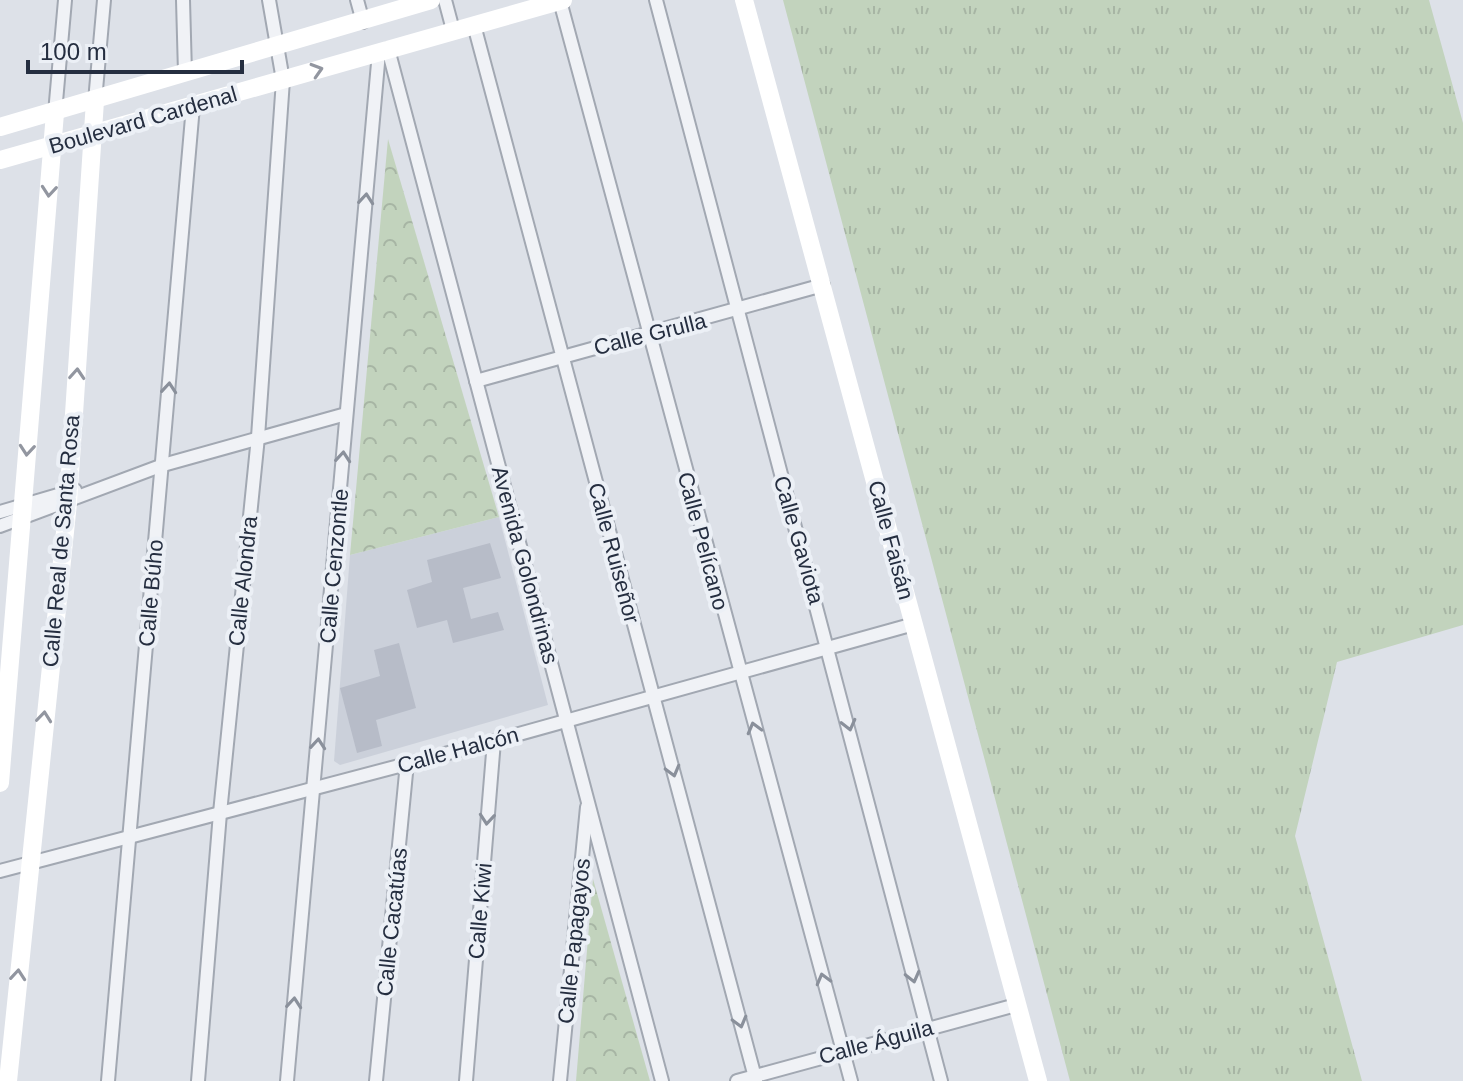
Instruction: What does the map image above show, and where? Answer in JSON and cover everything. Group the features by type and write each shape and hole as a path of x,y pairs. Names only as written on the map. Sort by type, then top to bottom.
{"street":[{"name":"Calle Real de Santa Rosa","path":"0,783 65,0"},
{"name":"Calle Real de Santa Rosa","path":"8,1081 28,863 74,495 95,101 104,0"},
{"path":"183,0 185,73"},
{"name":"Calle Alondra","path":"198,1081 220,813 258,437 283,80 269,0"},
{"path":"357,0 363,22"},
{"name":"Boulevard Cardenal","path":"0,127 431,0"},
{"path":"445,0 453,30"},
{"name":"Boulevard Cardenal","path":"0,160 561,0"},
{"name":"Calle Pelícano","path":"561,0 648,335 851,1081"},
{"name":"Calle Gaviota","path":"656,0 736,312 830,650 941,1081"},
{"name":"Calle Faisán","path":"744,0 1038,1081"},
{"name":"Calle Ruiseñor","path":"474,25 756,1079"},
{"name":"Avenida Golondrinas","path":"384,50 476,381 662,1081"},
{"name":"Calle Cenzontle","path":"287,1081 346,414 384,50"},
{"name":"Calle Búho","path":"108,1081 193,106"},
{"name":"Calle Grulla","path":"476,381 736,312 823,285"},
{"path":"0,526 22,513 163,465 346,414"},
{"path":"0,512 22,513"},
{"name":"Calle Halcón","path":"0,871 494,741 653,695 830,650 914,624"},
{"name":"Calle Kiwi","path":"466,1081 494,741"},
{"name":"Calle Cacatúas","path":"376,1081 407,763"},
{"name":"Calle Papagayos","path":"560,1081 588,800"},
{"name":"Calle Águila","path":"737,1081 756,1079 843,1051 1016,1005"}],"shaded area":[{"path":"499,517 548,705 340,765 334,761 350,555"}],"green space":[{"path":"783,0 1429,0 1463,123 1463,625 1337,662 1295,836 1362,1081 1070,1081"},
{"path":"388,139 499,517 350,555"},
{"path":"593,879 650,1081 576,1081"}],"building":[{"path":"490,543 501,578 463,588 471,619 498,612 504,630 453,643 447,620 417,628 407,590 432,582 427,560"},
{"path":"399,643 416,708 376,720 382,746 357,753 340,688 380,676 374,650"}]}
